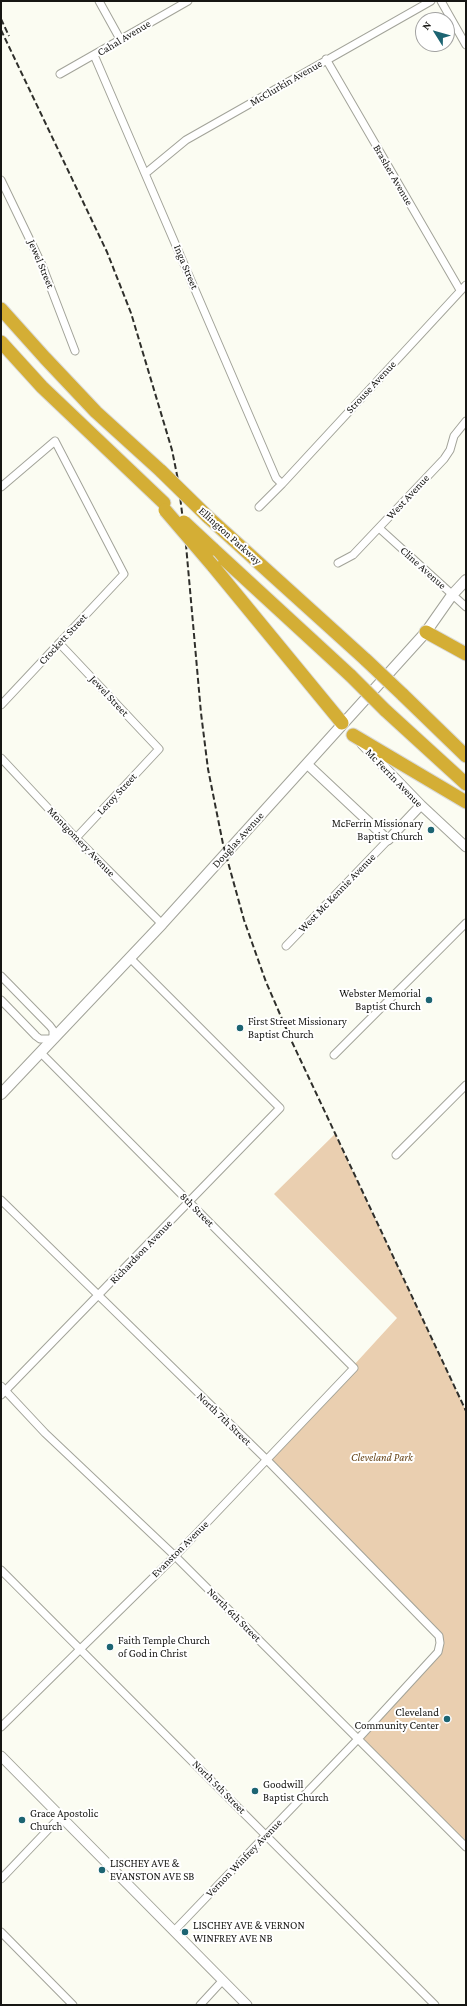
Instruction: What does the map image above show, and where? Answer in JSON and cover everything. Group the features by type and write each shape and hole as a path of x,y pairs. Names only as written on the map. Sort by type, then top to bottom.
{"highway":[{"name":"Ellington Parkway","path":"1,309 44,358 96,412 208,517 366,660 466,756"},
{"path":"1,342 42,387 164,507 342,723"},
{"name":"Ellington Parkway","path":"164,507 213,549 466,784"},
{"path":"429,629 466,646"},
{"path":"429,629 466,654"},
{"path":"418,709 466,744"},
{"path":"353,735 466,802"}],"main road":[{"name":"Douglas Avenue","path":"1,1094 162,924 307,764 342,723 429,629 452,595 466,580"},
{"name":"Mc Ferrin Avenue","path":"342,723 353,735"}],"street":[{"path":"99,1 120,39"},
{"name":"Cahal Avenue","path":"60,74 188,1"},
{"name":"McClurkin Avenue","path":"146,173 186,140 326,59 431,1"},
{"path":"441,1 466,45"},
{"name":"Inga Street","path":"94,55 276,478 282,484"},
{"name":"Brasher Avenue","path":"326,59 460,290"},
{"name":"Jewel Street","path":"1,180 42,265 75,351"},
{"name":"Strouse Avenue","path":"259,507 466,285"},
{"name":"West Avenue","path":"338,563 353,555 444,459 450,450 454,436 466,421"},
{"name":"Crockett Street","path":"1,487 54,441 124,574 1,705"},
{"name":"Cline Avenue","path":"379,528 466,607"},
{"name":"Jewel Street","path":"59,643 159,749"},
{"name":"Mc Ferrin Avenue","path":"353,735 421,805 466,847"},
{"name":"Leroy Street","path":"76,838 159,749"},
{"name":"Montgomery Avenue","path":"1,758 76,838 162,924"},
{"path":"307,764 388,840"},
{"name":"West Mc Kennie Avenue","path":"286,946 421,805"},
{"path":"334,1054 466,922"},
{"name":"Richardson Avenue","path":"3,1390 280,1108 130,958"},
{"path":"1,976 50,1026 53,1030 53,1039 42,1039 36,1036 1,1000"},
{"name":"8th Street","path":"40,1052 354,1368"},
{"path":"396,1155 466,1086"},
{"name":"North 7th Street","path":"1,1200 97,1296 267,1460 434,1630 439,1636 440,1643"},
{"name":"Evanston Avenue","path":"1,1727 79,1648 175,1556 354,1368"},
{"name":"North 6th Street","path":"3,1390 45,1433 175,1556 466,1847"},
{"name":"North 5th Street","path":"1,1570 435,2005"},
{"name":"Vernon Winfrey Avenue","path":"174,1931 358,1739 438,1652 440,1643"},
{"path":"1,1756 247,2005"},
{"path":"1,1879 61,1816"},
{"path":"1,1932 73,2005"},
{"path":"200,2005 222,1980"}],"green space":[{"name":"Cleveland Park","path":"335,1134 466,1411 466,1847 358,1739 438,1652 438,1639 267,1460 397,1318 274,1194"}],"railway":[{"path":"1,19 9,36"},
{"path":"1,30 107,252 131,313 172,450 178,480 186,545 201,713 208,769 223,844 244,920 266,982 292,1042 466,1411"}],"place":[{"name":"McFerrin Missionary Baptist Church","path":"431,830"},
{"name":"Webster Memorial Baptist Church","path":"429,1000"},
{"name":"First Street Missionary Baptist Church","path":"240,1028"},
{"name":"Faith Temple Church of God in Christ","path":"110,1647"},
{"name":"Cleveland Community Center","path":"447,1719"},
{"name":"Goodwill Baptist Church","path":"255,1791"},
{"name":"Grace Apostolic Church","path":"22,1820"},
{"name":"LISCHEY AVE & EVANSTON AVE SB","path":"102,1870"},
{"name":"LISCHEY AVE & VERNON WINFREY AVE NB","path":"185,1932"}]}
